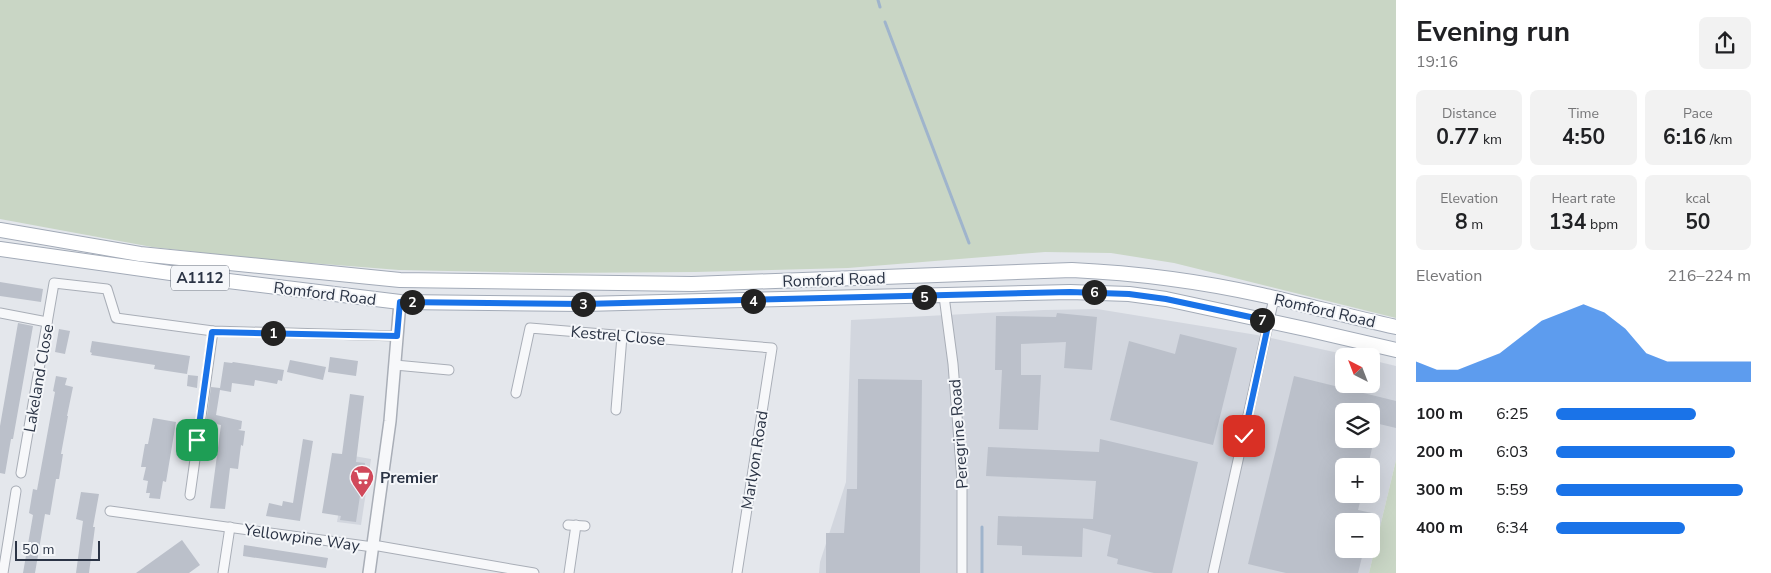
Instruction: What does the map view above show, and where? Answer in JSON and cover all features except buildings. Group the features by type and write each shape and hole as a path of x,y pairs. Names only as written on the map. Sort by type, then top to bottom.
{"main road":[{"name":"Romford Road","path":"0,230 140,254 400,280 692,284 1072,270 1127,273 1160,277 1274,298 1396,327"},
{"name":"Romford Road","path":"0,249 220,280 400,302 583,304 1070,292 1129,294 1166,299 1396,350"},
{"path":"400,280 400,302"}],"street":[{"name":"Lakeland Close","path":"21,473 54,282 106,290 116,318 212,332"},
{"name":"Peregrine Road","path":"944,296 953,364 962,480 962,573"},
{"path":"1213,573 1274,298"},
{"path":"369,573 390,421 400,302"},
{"path":"0,314 47,322"},
{"name":"Kestrel Close","path":"516,393 530,328 772,348"},
{"path":"190,495 212,332 397,336"},
{"path":"616,410 622,336"},
{"name":"Marlyon Road","path":"737,573 772,348"},
{"path":"395,364 448,370"},
{"path":"3,573 4,539 16,491"},
{"name":"Yellowpine Way","path":"110,511 373,546"},
{"path":"569,573 576,525"},
{"name":"Yellowpine Way","path":"223,573 230,526"},
{"path":"373,546 534,573"}],"shaded area":[{"path":"1097,309 1257,335 1335,352 1335,393 1380,393 1380,362 1396,366 1396,460 1380,527 1380,513 1335,513 1335,558 1373,558 1369,573 819,573 820,562 846,482 851,320"},
{"path":"348,455 371,459 361,525 337,522"}],"green space":[{"path":"0,0 1396,0 1396,318 1174,263 1111,253 1045,252 848,268 695,272 554,273 399,270 248,258 152,247 0,219"},
{"path":"1396,460 1396,573 1369,573 1373,558 1380,558 1380,527"}],"waterway":[{"path":"878,0 880,7"},
{"path":"885,22 969,243"},
{"path":"982,527 982,573"}],"place":[{"name":"Premier","path":"362,498"}],"route":[{"path":"197,440 212,332 397,336 400,302 583,304 1070,292 1129,294 1166,299 1269,321 1244,436"}]}
